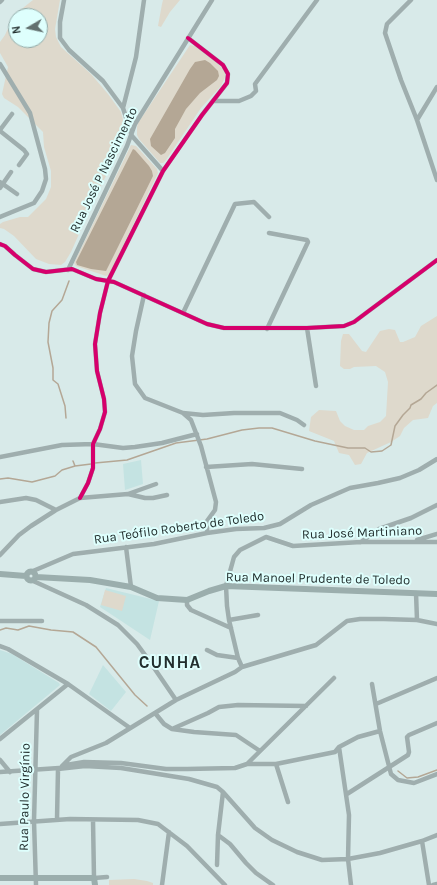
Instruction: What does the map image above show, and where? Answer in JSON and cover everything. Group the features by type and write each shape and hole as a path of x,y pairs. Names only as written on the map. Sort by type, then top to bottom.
{"street":[{"path":"64,0 60,22 60,38 69,50 103,81 123,108 132,136 163,171"},
{"path":"123,108 136,57 144,0"},
{"name":"Rua José P Nascimento","path":"70,269 132,136 135,124 212,0"},
{"path":"213,101 239,101 251,96 256,91 256,84 317,0"},
{"path":"411,0 387,24 385,33 437,180"},
{"path":"80,498 88,484 93,468 93,444 100,429 105,412 97,372 95,344 100,313 108,281 163,171 227,83 228,74 223,65 188,38"},
{"path":"0,66 30,113 45,169 46,179 42,191 34,203 0,217"},
{"path":"417,120 437,87"},
{"path":"12,114 0,131 24,150 26,154 19,165"},
{"path":"12,172 1,184 17,194"},
{"path":"183,314 235,204 254,202 269,217"},
{"path":"267,329 308,242 307,240 269,233"},
{"path":"0,244 5,246 33,269 46,272 70,269 96,279 114,282 206,324 224,328 267,329 344,326 354,322 437,260"},
{"path":"144,295 132,356 135,384 141,394 149,400 183,413 203,415 280,413 297,420 304,425"},
{"path":"307,328 316,386"},
{"path":"183,413 191,420 198,435 216,502 215,510 207,521 207,533"},
{"path":"0,457 62,445 93,444 123,448 162,443 198,435"},
{"name":"Rua Teófilo Roberto de Toledo","path":"0,574 32,576 73,554 154,544 207,533 236,529 264,528 280,524 312,505 350,488 400,478 419,470 437,459"},
{"path":"206,467 252,464 302,469"},
{"path":"0,555 19,535 56,510 80,498 128,494 156,484"},
{"path":"128,494 148,498 167,494"},
{"path":"0,502 26,498 36,500 56,510"},
{"path":"361,542 379,529 411,518 437,505"},
{"path":"242,667 238,658 229,620 226,586 234,556 240,550 266,537 264,528"},
{"path":"413,541 437,534"},
{"name":"Rua José Martiniano","path":"266,537 293,546 361,542 437,542"},
{"path":"126,547 130,587"},
{"path":"32,576 86,605 118,625 137,644 176,700"},
{"name":"Rua Manoel Prudente de Toledo","path":"32,576 90,580 130,587 158,598 187,600 226,586 437,594"},
{"path":"416,593 417,620"},
{"path":"187,600 187,605 191,610 231,628"},
{"path":"229,620 258,615"},
{"path":"57,819 60,767 71,757 106,743 176,700 235,672 242,667 316,645 347,621 368,619 417,620 437,624"},
{"path":"0,621 42,621"},
{"path":"0,646 8,649 68,684 130,728"},
{"path":"207,650 217,655 238,658"},
{"path":"247,764 334,678"},
{"path":"376,704 437,678"},
{"path":"0,739 68,684"},
{"path":"372,684 380,731 391,774 398,780 414,783 437,774"},
{"path":"172,729 219,707 306,706"},
{"name":"Rua Paulo Virgínio","path":"36,885 34,821 37,710"},
{"path":"155,713 164,724 172,729 236,735 260,751"},
{"path":"346,794 408,756 409,752 407,737 437,723"},
{"path":"0,772 36,770 84,762 121,763 166,769 236,768 247,764 276,764 335,752 339,747 358,736 380,731"},
{"path":"339,747 349,815 348,859 351,885"},
{"path":"0,760 10,772"},
{"path":"276,764 288,802"},
{"path":"60,767 85,766 121,768 205,782 224,792 251,824 272,840 284,847 322,860 348,859 380,853 422,841 437,835"},
{"path":"217,865 218,835 224,792"},
{"path":"0,824 57,819 138,820 158,824 197,856 225,885"},
{"path":"93,820 95,885"},
{"path":"162,885 169,832"},
{"path":"218,835 230,844 256,873 273,885"},
{"path":"422,841 429,885"},
{"path":"0,878 108,877"},
{"path":"433,885 437,884"}],"shaded area":[{"path":"33,0 60,0 55,29 56,37 61,47 91,74 108,94 121,112 125,128 125,136 122,146 98,191 71,252 65,262 61,265 49,264 36,259 14,236 0,228 0,224 3,222 20,217 28,217 46,199 51,187 51,171 44,147 43,132 18,107 4,98 2,94 8,67 0,53 0,42 8,29 8,48 48,48 48,8 23,8"},
{"path":"163,0 180,0 170,12 161,27 158,26"},
{"path":"190,45 195,46 215,61 225,72 225,77 221,86 201,108 166,160 163,163 160,163 139,139 137,135 138,123"},
{"path":"205,60 218,71 219,76 217,80 200,93 186,109 175,129 175,138 165,153 161,155 151,146 150,139 190,69 195,62"},
{"path":"131,145 136,146 157,169 158,173 109,275 106,276 76,266 74,263"},
{"path":"133,149 149,166 153,176 106,271 77,265 76,262"},
{"path":"437,316 437,403 433,406 428,418 413,420 404,428 400,436 391,442 367,453 361,464 355,465 349,455 339,453 334,441 309,431 311,417 319,410 336,411 340,421 345,426 354,430 364,430 368,426 380,422 386,416 388,382 385,372 376,366 344,369 340,366 341,341 343,334 349,334 362,351 366,352 380,331 389,329 395,330 400,342 403,342 415,337 421,326"},
{"path":"141,460 143,484 125,490 123,464"},
{"path":"106,588 159,601 150,640 100,607"},
{"path":"105,590 126,596 122,611 101,605"},
{"path":"0,650 12,654 60,685 0,735"},
{"path":"103,665 126,692 111,711 89,694"},
{"path":"134,879 147,881 153,883 153,885 109,885 109,880"}],"waterway":[{"path":"66,418 65,406 58,384 53,380 53,368 48,342 49,323 52,311 62,300 69,281"},
{"path":"95,463 127,460 176,443 207,439 242,430 259,428 272,428 315,441 348,448 365,448 371,452 382,451 391,445 395,426 411,405 421,399 426,393 437,385"},
{"path":"73,461 75,466"},
{"path":"0,479 8,478 32,482 55,476 62,470 75,466 91,464"},
{"path":"0,630 6,628 18,630 29,626 73,632 96,647 135,695 147,706"},
{"path":"398,771 407,778 418,777 437,770"}],"cycle path":[{"path":"80,498 88,483 93,468 93,444 100,429 105,412 104,399 97,371 95,344 100,313 108,281 163,171 202,115 227,83 228,74 223,65 188,38"},
{"path":"0,244 5,246 33,269 46,272 72,269 96,279 114,282 207,324 224,328 307,328 344,326 354,322 437,260"}],"district":[{"name":"CUNHA","path":"170,663"}]}
